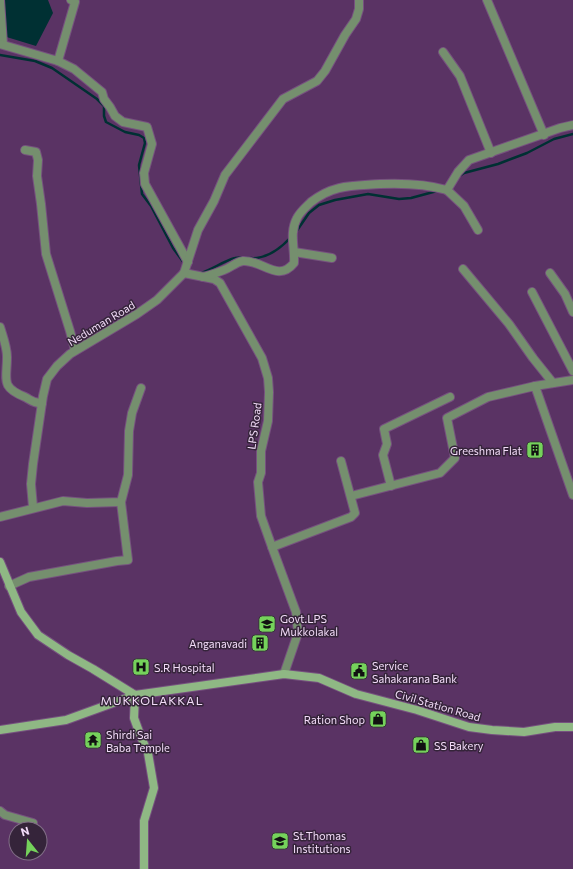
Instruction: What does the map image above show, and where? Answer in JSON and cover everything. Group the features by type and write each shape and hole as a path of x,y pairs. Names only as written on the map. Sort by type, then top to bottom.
{"main road":[{"path":"0,562 21,612 38,635 68,655 135,695 134,718 148,753 154,788 144,821 144,869"},
{"name":"Civil Station Road","path":"0,730 66,720 135,695 284,674 319,678 356,694 417,710 469,727 524,732 555,727 573,727"}],"street":[{"path":"0,0 2,44 58,61 74,69 102,92 104,100 110,106 115,116 123,122 147,127 152,144 144,173 145,184 188,262"},
{"path":"58,61 75,2 71,0"},
{"path":"184,274 198,230 214,201 225,175 283,99 317,81 325,71 345,35 356,19 359,9 359,0"},
{"path":"486,0 544,135"},
{"path":"443,52 460,76 491,153"},
{"path":"447,190 458,172 469,160 544,135 560,128 573,125"},
{"path":"26,150 36,152 38,160 37,176 46,254 75,350"},
{"path":"203,278 243,261 257,263 277,272 282,272 290,268 294,264 292,243 297,218 307,206 326,192 343,186 391,183 431,185 447,190 464,206 478,230"},
{"path":"294,252 332,258"},
{"path":"463,269 509,324 553,383"},
{"path":"550,273 565,294 573,312"},
{"name":"Neduman Road","path":"34,507 31,484 42,396 48,379 57,366 75,350 137,314 157,300 184,274"},
{"name":"LPS Road","path":"184,274 214,280 220,283 262,358 268,378 268,421 261,451 261,473 258,482 261,516 296,612 298,633 284,674"},
{"path":"532,292 573,372"},
{"path":"0,327 6,348 7,357 5,375 7,386 16,394 37,404 42,403"},
{"path":"351,496 440,473 455,458 447,418 488,397 535,386 573,380"},
{"path":"535,386 573,495"},
{"path":"9,586 29,577 117,560 128,560 121,502 128,476 129,431 132,412 141,388"},
{"path":"391,486 383,455 387,444 384,428 450,397"},
{"path":"272,547 351,517 355,513 341,462"},
{"path":"0,517 34,507 63,501 87,503 121,502"},
{"path":"0,811 27,821"}],"shaded area":[{"path":"0,0 48,0 53,13 36,46 0,35"}],"waterway":[{"path":"0,55 35,61 52,68 97,99 104,106 104,116 106,122 125,132 139,135 144,138 145,143 139,165 142,194 151,206 173,248 184,263"},
{"path":"458,177 464,173 498,164 527,153 554,139 573,134"},
{"path":"296,232 309,213 319,205 335,200 368,194 399,199 411,198 437,191"},
{"path":"200,273 235,258 257,258 267,255 280,248 291,237"}],"place":[{"name":"Greeshma Flat","path":"535,450"},
{"name":"Govt.LPS Mukkolakal","path":"267,624"},
{"name":"Anganavadi","path":"260,643"},
{"name":"S.R Hospital","path":"141,667"},
{"name":"Service Sahakarana Bank","path":"359,671"},
{"name":"Ration Shop","path":"378,719"},
{"name":"Shirdi Sai Baba Temple","path":"93,740"},
{"name":"SS Bakery","path":"421,745"},
{"name":"St.Thomas Institutions","path":"280,841"}],"district":[{"name":"MUKKOLAKKAL","path":"152,700"}]}
